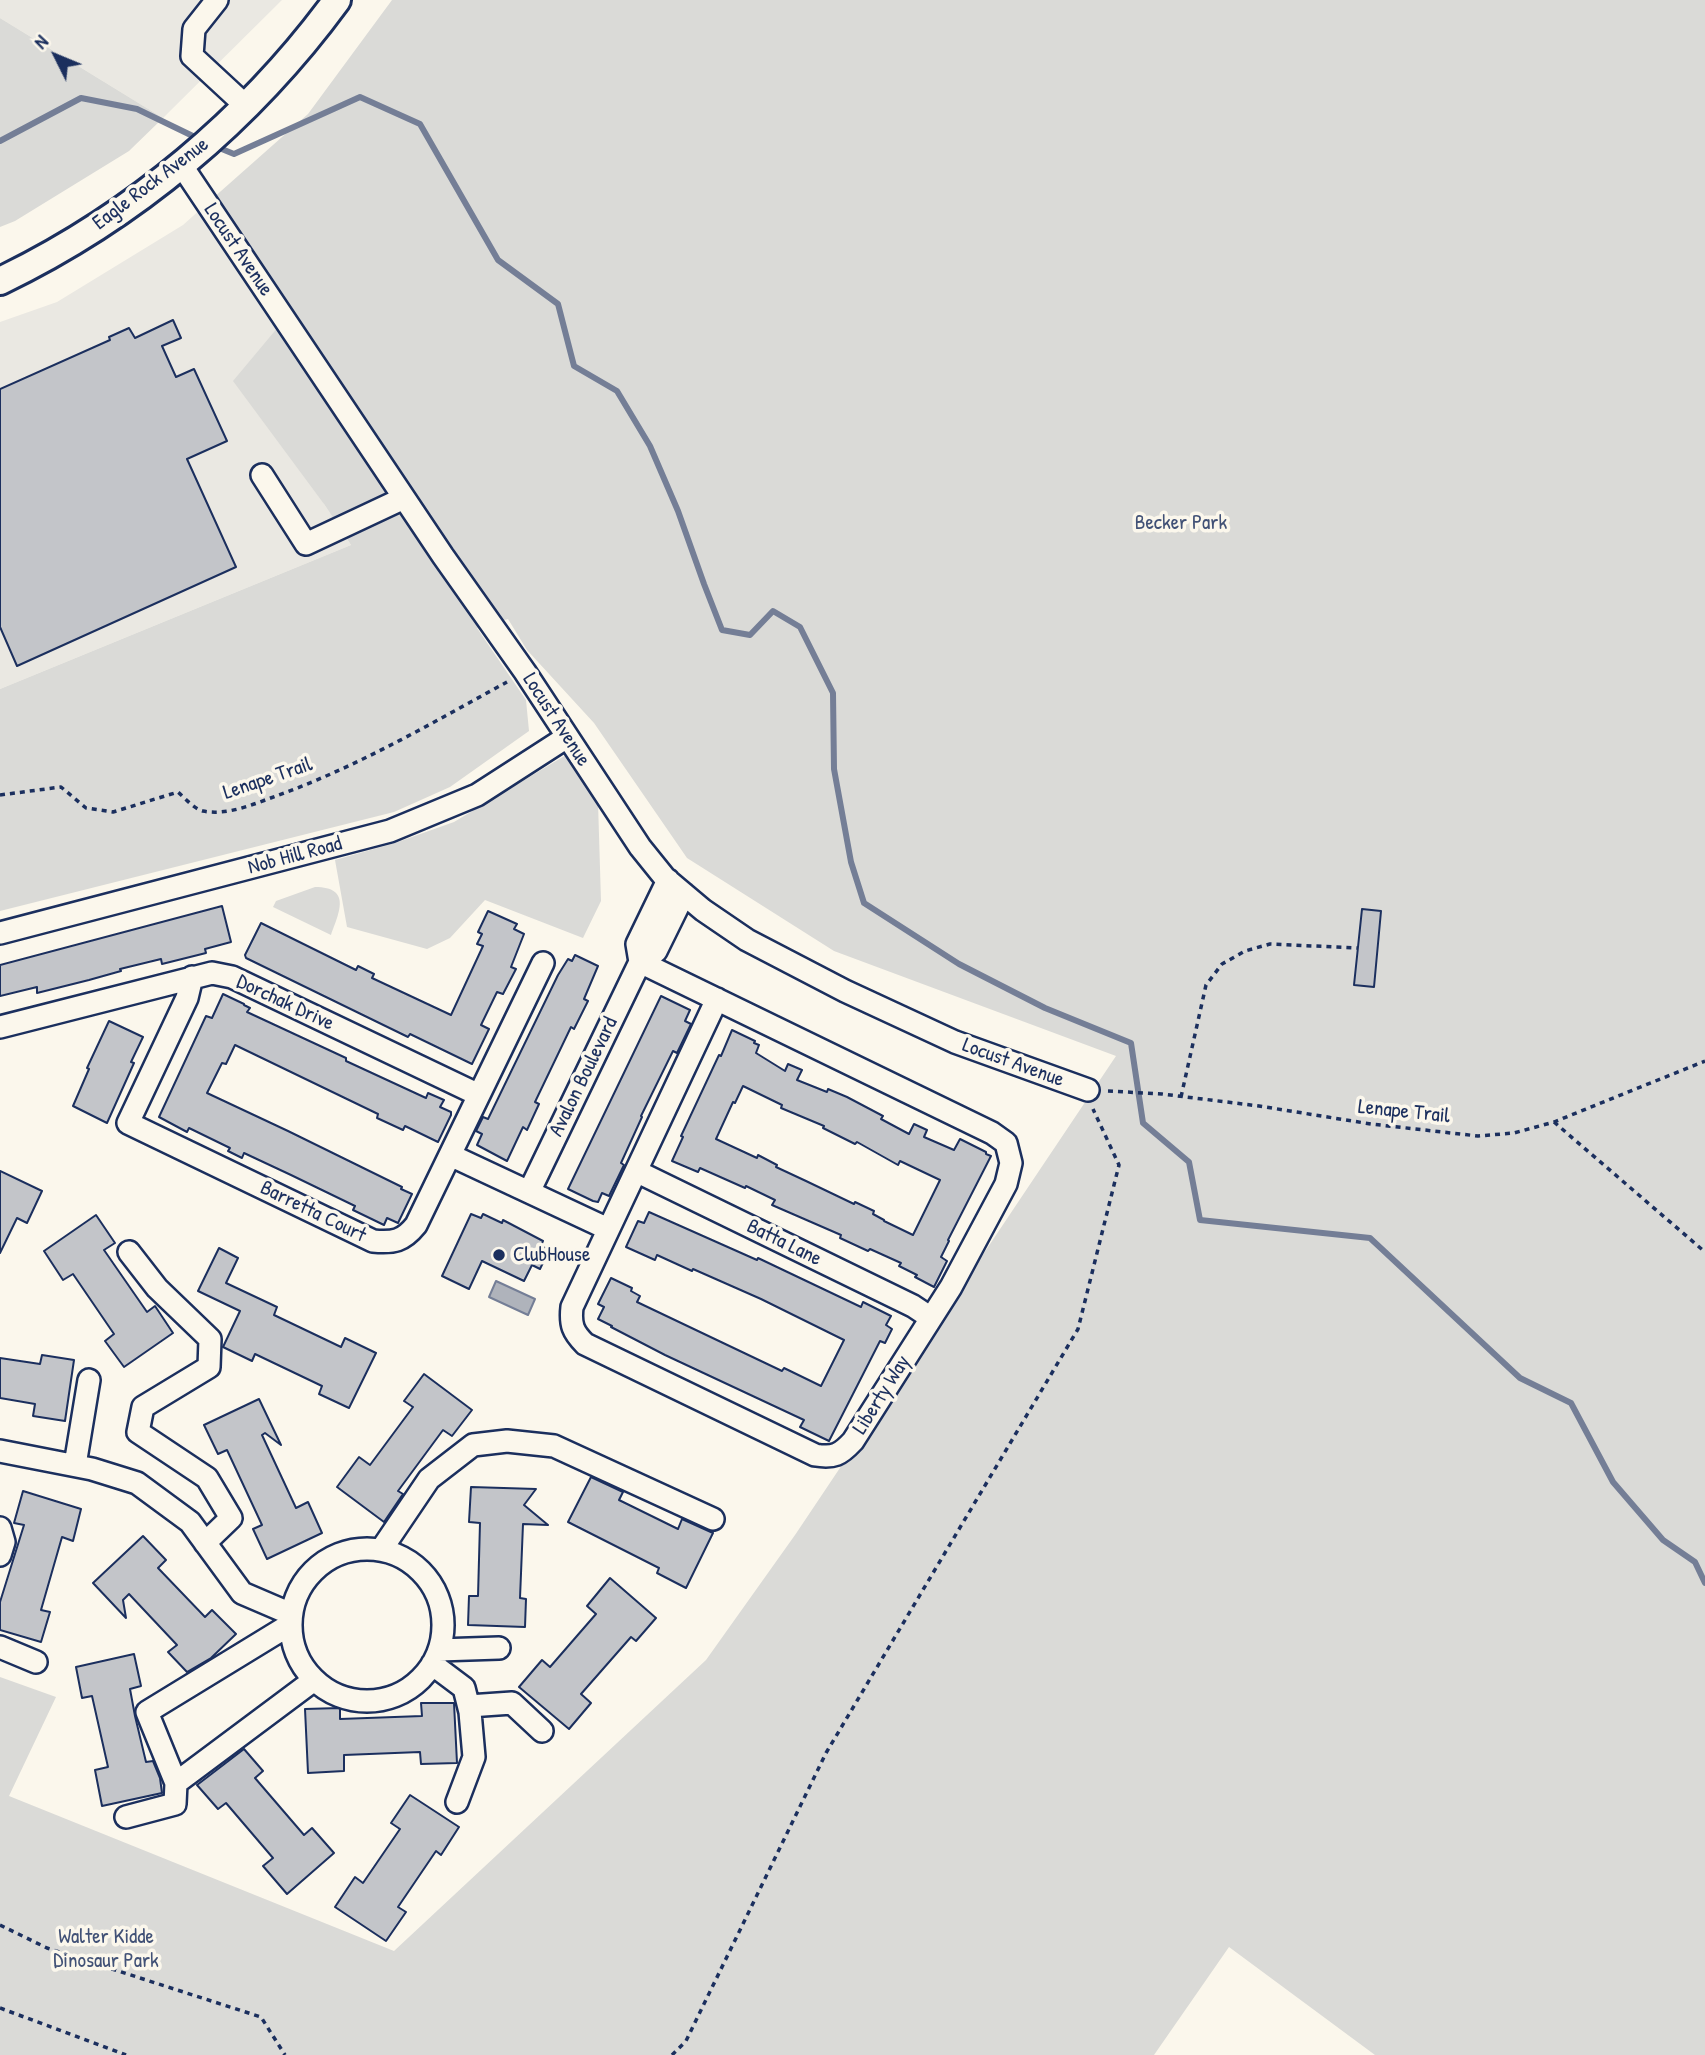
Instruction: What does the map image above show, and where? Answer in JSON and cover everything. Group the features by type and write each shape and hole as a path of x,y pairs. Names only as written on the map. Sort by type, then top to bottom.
{"main road":[{"name":"Eagle Rock Avenue","path":"0,281 67,245 190,160 284,67 337,0"}],"street":[{"path":"217,0 194,29 192,56 246,106"},
{"name":"Locust Avenue","path":"190,160 404,498 525,672 640,847 676,887 703,910 747,940 845,991 955,1042 1086,1089"},
{"path":"262,475 306,544 404,498"},
{"name":"Nob Hill Road","path":"2,932 390,831 477,795 567,737"},
{"name":"Avalon Boulevard","path":"529,1192 640,962 637,944 676,887"},
{"name":"Liberty Way","path":"640,962 717,999 992,1133 1006,1143 1011,1163 1006,1184 951,1287 853,1441 842,1452 829,1457 815,1455 585,1345 575,1335 570,1324 572,1307 717,999"},
{"name":"Barretta Court","path":"192,977 187,999 128,1123 373,1241 387,1242 405,1238 416,1225 543,963"},
{"name":"Dorchak Drive","path":"0,1027 212,973 232,977 479,1095"},
{"path":"450,1155 608,1230"},
{"name":"Batta Lane","path":"636,1171 913,1306 931,1318"},
{"path":"129,1252 157,1289 210,1339 209,1367 143,1407 138,1432 207,1478 231,1518 205,1543"},
{"path":"75,1465 89,1381"},
{"path":"382,1550 429,1479 473,1445 507,1441 554,1446 713,1519"},
{"path":"0,1451 92,1468 137,1483 190,1522 242,1593 291,1619"},
{"path":"0,1528 4,1542 0,1555"},
{"path":"364,1548 382,1550 390,1551 414,1564 432,1583 442,1607 443,1634 435,1657 423,1677 404,1692 381,1700 357,1701 334,1694 314,1680 299,1661 291,1638 291,1619 299,1588 316,1568 338,1554 364,1548"},
{"path":"126,1817 175,1804 176,1783 147,1712 291,1619"},
{"path":"0,1647 36,1662"},
{"path":"435,1657 499,1648"},
{"path":"435,1657 464,1688 469,1706 474,1756 457,1802"},
{"path":"176,1783 314,1680"},
{"path":"469,1706 512,1703 542,1731"}],"path":[{"name":"Lenape Trail","path":"0,795 61,787 86,808 113,812 178,792 200,810 216,812 247,807 298,788 377,752 525,672"},
{"path":"1181,1097 1206,985 1222,964 1245,951 1270,944 1358,948"},
{"name":"Lenape Trail","path":"1086,1089 1162,1094 1371,1124 1478,1136 1514,1133 1554,1122 1705,1061"},
{"path":"672,2055 686,2041 826,1753 1078,1329 1119,1165 1086,1089"},
{"path":"1554,1122 1705,1252"},
{"path":"0,1924 47,1948 261,2017 285,2055"},
{"path":"0,2008 126,2055"}],"shaded area":[{"path":"0,0 282,0 163,118 0,18"},
{"path":"212,199 290,314 324,504 351,545 0,689 0,322 57,302 183,225"},
{"path":"496,1281 535,1299 528,1315 489,1297"}],"green space":[{"name":"Becker Park","path":"392,0 1705,0 1705,2055 1375,2055 1229,1947 1154,2055 0,2055 0,1677 56,1697 9,1796 394,1951 706,1660 795,1535 1116,1056 834,951 687,858 594,723 527,650 508,619 477,628 526,700 529,731 450,787 394,812 0,911 0,689 351,545 233,381 289,314 212,199 308,114"},
{"path":"0,18 163,118 129,151 15,221 0,227"},
{"path":"566,755 598,802 601,901 583,938 485,900 450,938 427,949 347,927 335,860 454,822"},
{"path":"315,887 327,888 338,896 339,910 331,935 273,907 276,901"}],"building":[{"path":"173,320 181,338 162,346 176,377 194,369 227,441 187,459 236,567 17,666 0,627 0,389 110,340 109,337 129,328 135,338"},
{"path":"222,906 231,942 205,949 206,953 162,964 161,959 37,993 37,987 0,996 0,965"},
{"path":"1362,909 1381,911 1374,987 1354,985"},
{"path":"488,911 517,924 514,929 524,934 511,967 516,969 503,994 497,992 481,1025 489,1029 472,1064 410,1034 408,1037 246,958 245,955 261,923 356,970 358,966 374,974 372,978 451,1015 483,946 477,944 482,934 478,932"},
{"path":"575,955 598,966 584,999 588,1001 574,1029 571,1027 535,1102 539,1104 527,1130 523,1127 507,1161 477,1145 482,1134 476,1131 483,1117 488,1119 558,975 568,959 572,961"},
{"path":"223,994 250,1008 247,1012 346,1058 346,1061 426,1098 428,1093 444,1100 440,1107 451,1112 451,1115 438,1142 405,1126 403,1130 377,1118 378,1114 235,1045 226,1064 222,1063 207,1093 402,1187 401,1189 412,1194 398,1223 387,1218 384,1225 353,1210 355,1206 291,1175 244,1153 242,1158 228,1151 230,1148 189,1128 187,1132 159,1117 206,1016 212,1018"},
{"path":"661,996 690,1010 685,1021 691,1024 677,1053 673,1051 641,1116 621,1163 624,1165 609,1196 602,1193 598,1202 593,1201 568,1189"},
{"path":"109,1021 143,1037 107,1123 73,1106"},
{"path":"732,1030 755,1041 754,1043 759,1045 756,1053 785,1071 788,1064 802,1070 797,1080 847,1097 883,1116 881,1119 909,1134 914,1124 927,1130 924,1137 954,1150 960,1139 991,1156 948,1240 941,1257 947,1261 934,1287 899,1266 901,1263 870,1249 868,1251 840,1238 841,1235 772,1205 775,1200 746,1186 745,1188 700,1168 698,1172 672,1161 683,1137 681,1136 719,1055 721,1056","holes":["743,1086 782,1105 781,1108 824,1126 823,1128 855,1144 857,1142 898,1165 900,1161 940,1180 913,1235 884,1221 873,1214 874,1211 776,1167 777,1165 758,1155 757,1158 716,1139"]},
{"path":"0,1171 42,1191 27,1223 17,1218 0,1253"},
{"path":"649,1212 757,1260 758,1258 861,1307 863,1302 891,1316 886,1325 892,1329 885,1343 880,1341 829,1441 800,1427 804,1420 665,1355 598,1319 604,1307 598,1304 611,1278 632,1288 631,1291 640,1296 637,1302 782,1371 784,1368 821,1386 844,1340 693,1269 692,1271 657,1255 655,1260 626,1247 638,1221 644,1223"},
{"name":"ClubHouse","path":"471,1214 481,1218 483,1214 502,1223 503,1220 543,1241 541,1246 549,1250 540,1269 532,1265 524,1281 482,1261 469,1289 442,1276"},
{"path":"96,1215 115,1243 104,1250 147,1312 155,1306 173,1333 124,1367 105,1341 114,1334 73,1274 63,1280 44,1251"},
{"path":"219,1248 238,1258 226,1283 277,1307 274,1315 341,1347 345,1338 376,1353 349,1408 319,1394 322,1386 255,1354 252,1361 223,1347 240,1311 198,1291"},
{"path":"42,1355 74,1360 65,1421 33,1416 35,1404 0,1398 0,1358 40,1364"},
{"path":"424,1374 472,1410 452,1436 443,1430 398,1491 403,1494 384,1522 337,1487 359,1457 370,1465 413,1407 404,1401"},
{"path":"259,1399 281,1445 265,1433 262,1435 296,1508 308,1502 322,1533 267,1559 253,1529 262,1525 227,1450 218,1454 204,1425"},
{"path":"591,1477 623,1492 619,1500 678,1529 682,1519 713,1533 686,1588 657,1573 659,1568 568,1522"},
{"path":"471,1487 536,1489 524,1505 548,1525 523,1524 520,1598 526,1599 525,1627 468,1625 469,1596 478,1596 480,1523 469,1522"},
{"path":"23,1491 81,1509 73,1541 62,1537 41,1610 50,1612 41,1642 0,1630 0,1602 24,1525 14,1523"},
{"path":"143,1536 166,1560 158,1568 205,1617 212,1610 236,1634 211,1658 187,1672 168,1652 177,1645 129,1594 123,1600 126,1618 93,1583"},
{"path":"610,1578 656,1618 636,1641 631,1637 581,1694 591,1703 569,1729 519,1687 542,1660 550,1667 596,1614 587,1606"},
{"path":"134,1654 141,1686 130,1689 135,1716 146,1762 153,1761 160,1778 162,1793 102,1806 95,1770 108,1767 92,1696 82,1698 76,1667"},
{"path":"421,1703 454,1703 457,1763 421,1764 420,1752 344,1755 344,1771 308,1773 305,1709 340,1708 340,1719 422,1716"},
{"path":"244,1749 263,1771 255,1778 304,1835 312,1828 334,1853 287,1894 263,1866 273,1858 226,1803 218,1809 197,1785"},
{"path":"410,1795 459,1827 441,1855 436,1851 398,1907 406,1912 386,1941 335,1907 355,1877 363,1883 400,1829 391,1823"}],"waterway":[{"path":"212,145 234,154 360,97 420,124 498,260 558,304 574,366 617,391 650,446 678,511 722,630 750,635 773,611 800,627 833,693 834,769 851,862 864,903 959,964 1045,1008 1131,1043 1143,1123 1189,1162 1200,1220 1370,1238 1520,1378 1571,1403 1613,1482 1663,1540 1695,1562 1705,1583"},
{"path":"0,141 81,98 137,109 199,139"}],"place":[{"name":"ClubHouse","path":"499,1255"}],"park label":[{"name":"Walter Kidde Dinosaur Park","path":"106,1949"}]}
